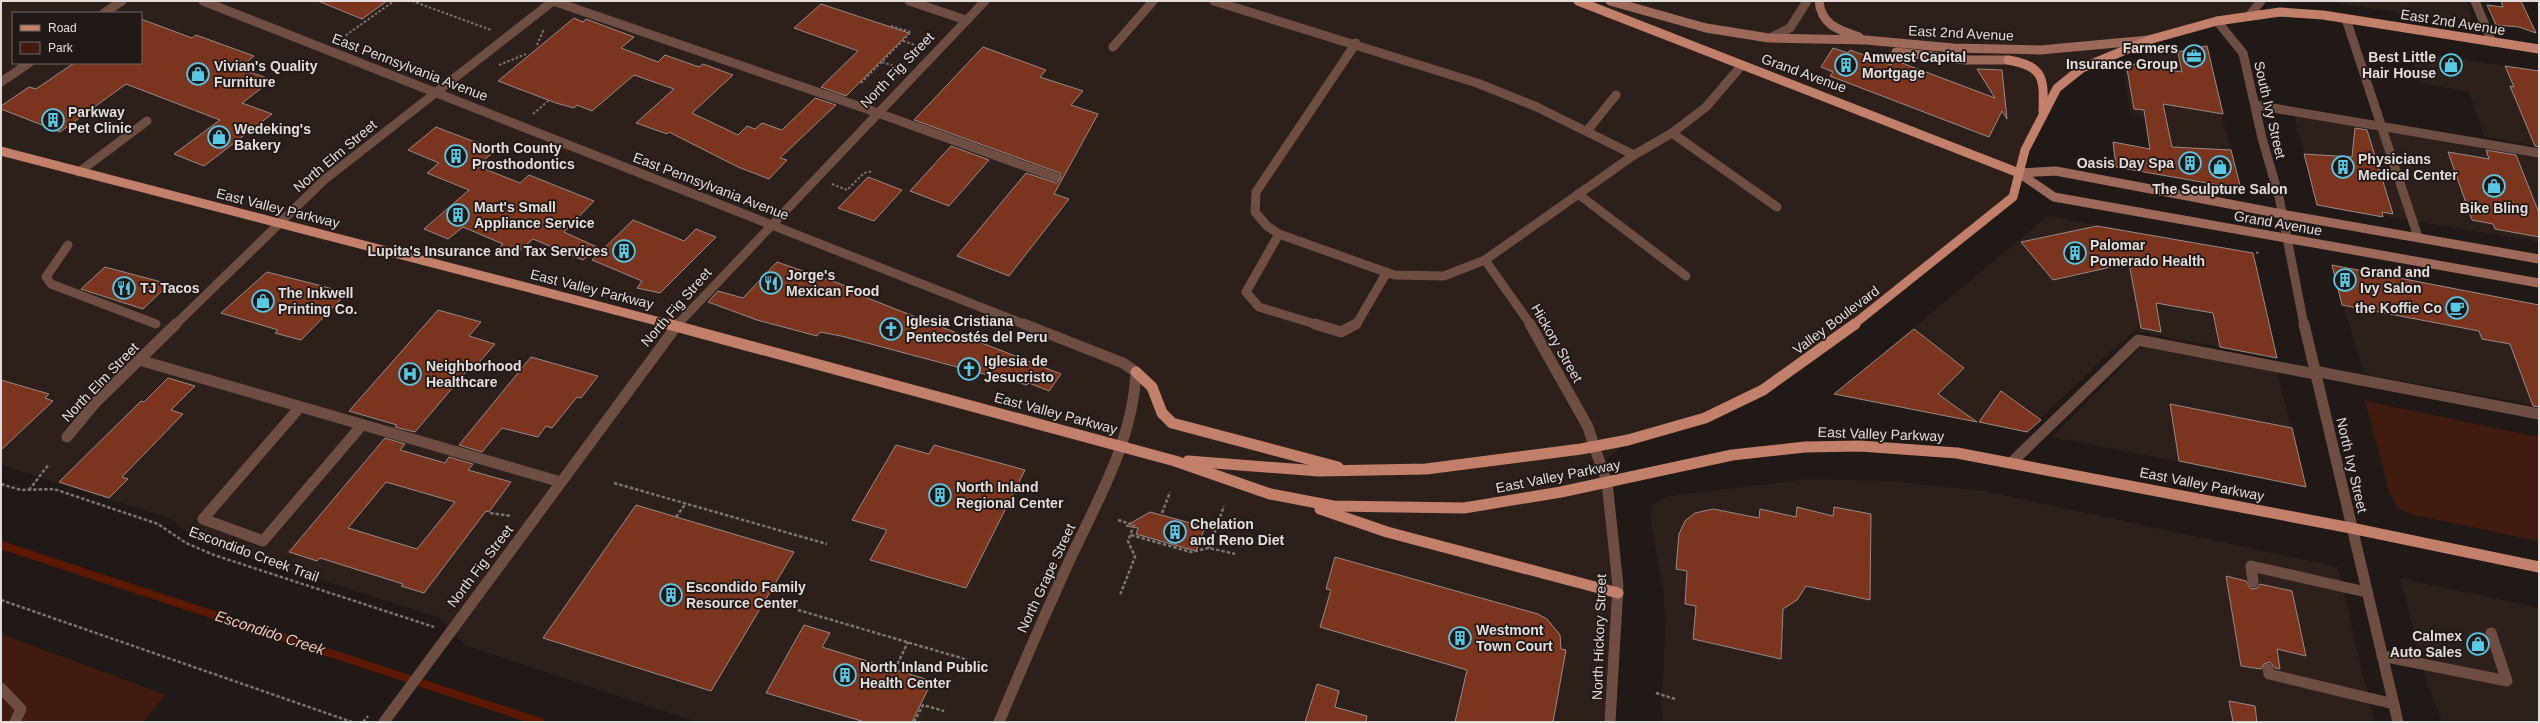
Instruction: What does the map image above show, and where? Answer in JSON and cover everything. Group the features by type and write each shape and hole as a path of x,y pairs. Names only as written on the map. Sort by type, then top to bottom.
{"main road":[{"name":"Grand Avenue","path":"1578,1 1854,107 2019,173 2054,197 2539,283"},
{"name":"East 2nd Avenue","path":"1610,1 1706,28 1769,38 1866,40 1953,48 2040,50 2152,39"},
{"path":"1819,1 1819,11 1822,19 1832,27 1866,40"},
{"name":"East 2nd Avenue","path":"2019,173 2025,150 2042,115 2057,88 2068,77 2102,58 2152,39 2217,21 2280,12 2346,19 2539,49"},
{"name":"East 2nd Avenue","path":"1896,52 1966,60 2008,60 2026,64 2041,74 2044,80 2042,115"},
{"name":"East Valley Parkway","path":"1,151 676,326 1119,445 1174,461 1291,499 1332,506 1464,508 1607,482 1732,455 1804,447 1860,446 1957,453 2351,528 2539,567"},
{"name":"Grand Avenue","path":"2019,173 2056,171 2282,214 2539,259"},
{"name":"Valley Boulevard","path":"1633,438 1705,418 1763,390 1799,366 1837,338 2002,208 2013,197 2019,173"},
{"path":"1136,372 1147,380 1155,392 1161,414 1172,423 1356,471"},
{"name":"East Valley Parkway","path":"1174,461 1319,471 1453,467 1594,446 1633,438"},
{"path":"1291,499 1387,532 1618,593"}],"street":[{"path":"106,12 122,1"},
{"name":"East Pennsylvania Avenue","path":"203,1 1123,363 1136,372"},
{"path":"553,1 877,112 1055,177"},
{"name":"North Elm Street","path":"67,437 96,402 138,360 324,180 553,1"},
{"path":"909,1 966,20"},
{"name":"North Fig Street","path":"384,722 676,326 770,224 985,1"},
{"path":"1113,47 1153,1"},
{"path":"1214,1 1356,43 1478,84 1587,131 1634,155"},
{"path":"1769,38 1785,34 1793,27 1807,1"},
{"path":"2249,16 2261,1"},
{"path":"2475,1 2492,42"},
{"path":"2346,19 2418,237"},
{"name":"South Ivy Street","path":"2217,21 2243,53 2282,214"},
{"path":"1356,43 1256,192 1255,212 1267,226 1279,234 1394,275 1444,276 1485,260 1634,155 1672,133 1706,107 1742,65"},
{"path":"1,82 28,64"},
{"path":"1587,131 1616,95"},
{"path":"2255,105 2539,153"},
{"path":"79,172 147,121"},
{"path":"1672,133 1777,207"},
{"path":"1578,194 1686,276"},
{"name":"North Ivy Street","path":"2282,214 2314,372 2398,722"},
{"path":"1279,234 1246,292 1259,308 1341,332 1355,326 1387,272"},
{"path":"68,245 46,278 51,284 156,324"},
{"name":"Hickory Street","path":"1485,260 1523,311 1588,427 1607,482"},
{"path":"2011,463 2138,340 2539,414"},
{"path":"138,360 561,482"},
{"path":"1119,445 1135,404 1136,372"},
{"path":"300,407 203,519 263,541 362,425"},
{"name":"North Grape Street","path":"999,722 1027,655 1108,478 1119,445"},
{"name":"North Hickory Street","path":"1607,482 1618,593 1610,722"},
{"path":"2253,582 2250,566 2366,592"},
{"path":"2382,656 2508,681 2491,633"},
{"path":"2268,669 2269,674 2394,704"},
{"path":"1,688 21,709 15,722"}],"path":[{"path":"340,40 394,1"},
{"path":"412,1 495,32"},
{"path":"861,83 911,32 892,26"},
{"path":"537,45 544,27"},
{"path":"903,41 923,48"},
{"path":"492,68 526,54"},
{"path":"882,62 902,69"},
{"path":"533,114 548,102"},
{"path":"832,183 848,190 864,173 873,170"},
{"path":"2256,253 2260,252"},
{"path":"29,490 49,464"},
{"path":"614,483 827,544"},
{"name":"Escondido Creek Trail","path":"1,484 29,490 54,489 158,524 186,543 214,555 434,627"},
{"path":"1162,513 1170,492"},
{"path":"676,517 686,503"},
{"path":"1209,548 1224,506"},
{"path":"490,513 511,516"},
{"path":"1118,520 1134,525 1128,541 1136,557 1120,595"},
{"path":"1131,535 1191,552 1209,548 1235,554"},
{"path":"1,600 352,722"},
{"path":"798,610 968,660"},
{"path":"895,669 908,642"},
{"path":"1656,693 1675,699"},
{"path":"914,722 923,705 944,711"},
{"path":"363,722 367,717"}],"shaded area":[{"path":"1,1 2261,1 2249,16 2152,39 2068,77 2042,115 2013,197 1763,390 1633,438 1599,465 1542,479 1603,472 1618,586 1610,722 697,722 465,645 438,617 205,544 198,541 171,519 1,465"},
{"path":"2325,1 2466,1 2470,11 2471,22 2444,17 2445,20"},
{"path":"2207,43 2225,116 2222,116 2241,189 2178,178 2166,117 2130,115 2123,66 2144,57"},
{"path":"2409,51 2539,71 2539,146 2485,137 2469,92 2420,83"},
{"path":"2294,116 2539,157 2539,242 2317,205"},
{"path":"2048,216 2253,253 2277,358 2135,331 2109,353 2027,432 1834,394"},
{"path":"2338,267 2539,305 2539,406 2364,374 2333,271"},
{"path":"2145,344 2277,371 2306,487 2052,437"},
{"path":"1809,479 1891,481 1984,491 2338,567 2374,722 1662,722 1661,698 1666,631 1664,595 1651,525 1650,511 1652,505 1666,497 1676,495"},
{"name":"Calmex Auto Sales","path":"2400,578 2539,608 2539,722 2442,722 2426,680"}],"green space":[{"path":"2365,401 2539,437 2539,541 2413,515 2398,508 2390,494"},
{"path":"1,634 166,695 143,722 1,722"}],"building":[{"path":"318,1 387,1 362,19"},
{"path":"2501,1 2521,1 2536,33 2519,27 2496,25 2487,5 2503,7"},
{"path":"821,4 909,33 846,96 821,87 858,51 794,28"},
{"path":"574,18 583,22 586,19 634,37 621,48 658,62 665,55 699,67 703,64 733,75 692,113 738,135 747,126 755,129 762,123 782,130 815,98 836,105 780,158 787,160 769,179 738,167 669,132 667,134 636,123 674,89 634,75 592,111 577,105 574,108 556,103 498,81"},
{"path":"142,19 192,38 196,35 254,56 239,68 272,80 242,103 272,114 204,166 174,154 220,120 126,84 60,132 1,109 1,106 29,87 36,89 73,64 142,64"},
{"path":"2207,46 2223,114 2163,104 2172,147 2231,150 2241,189 2116,167 2113,142 2150,149 2144,110 2134,109 2126,63 2182,72 2178,52"},
{"path":"983,47 1046,70 1040,77 1083,91 1071,105 1098,114 1054,194 1069,199 1009,276 957,256 1026,173 1056,183 1060,179 1060,173 914,120"},
{"path":"1833,48 1848,53 1850,50 1891,65 1894,60 1995,98 1977,69 2002,70 2007,119 2002,111 1989,137 1830,76 1833,72 1821,67"},
{"path":"2505,66 2539,71 2539,147 2535,146 2510,86 2514,87"},
{"path":"436,127 496,150 477,166 520,183 529,175 594,201 564,232 597,247 583,260 533,239 516,254 496,250 503,244 463,227 448,239 424,229 469,190 427,173 439,163 408,150"},
{"name":"Physicians Medical Center","path":"2355,128 2367,130 2393,214 2382,212 2383,217 2317,205 2304,154 2352,157"},
{"path":"951,146 989,160 949,206 910,191"},
{"name":"Bike Bling","path":"2486,150 2516,155 2539,213 2539,237 2495,229 2493,224 2472,220 2448,152 2489,159"},
{"path":"868,177 902,190 874,221 838,208"},
{"path":"633,220 684,241 696,229 716,237 660,293 637,288 642,281 592,260"},
{"path":"2097,226 2253,253 2277,358 2220,347 2213,313 2156,303 2161,332 2141,328 2129,263 2053,280 2021,242"},
{"path":"777,262 849,287 847,290 1061,374 1049,391 1029,383 1027,385 841,336 820,332 817,336 757,320 708,302 718,291 743,298"},
{"path":"2332,265 2539,305 2539,407 2533,406 2510,344 2482,339 2479,331 2342,305"},
{"name":"TJ Tacos","path":"105,267 169,284 143,309 81,289"},
{"path":"267,272 347,293 301,340 275,333 278,330 221,313"},
{"name":"Neighborhood Healthcare","path":"438,310 481,322 469,336 495,344 475,367 471,366 415,432 395,427 397,425 349,411"},
{"path":"1914,329 1964,368 1938,394 1977,422 1834,394"},
{"path":"531,357 598,376 581,398 577,397 552,428 546,426 538,437 502,428 482,452 459,445"},
{"path":"168,378 195,386 171,410 183,414 122,477 128,479 109,498 59,482 141,401 144,402"},
{"path":"1,380 49,394 45,398 53,401 1,450"},
{"path":"2001,391 2041,420 2027,432 1979,422"},
{"path":"2170,404 2292,428 2306,487 2179,461"},
{"path":"385,438 405,444 400,450 445,463 449,457 473,464 468,470 511,482 489,512 486,511 424,593 401,586 403,584 320,558 317,561 289,552","holes":["386,482 455,502 417,549 348,528"]},
{"name":"North Inland Regional Center","path":"896,445 929,454 934,445 1025,470 966,588 870,560 887,530 852,520"},
{"name":"Escondido Family Resource Center","path":"636,505 794,552 711,691 543,638"},
{"path":"1797,507 1833,516 1834,507 1871,514 1870,600 1806,586 1797,600 1783,609 1781,659 1693,639 1696,606 1685,604 1687,571 1676,569 1679,534 1685,521 1695,513 1713,509 1759,518 1760,509 1796,517"},
{"name":"Chelation and Reno Diet","path":"1150,512 1205,527 1196,551 1136,534 1138,528 1126,526"},
{"name":"Westmont Town Court","path":"1335,557 1538,614 1547,619 1560,635 1561,649 1566,650 1553,722 1455,722 1467,670 1320,627 1331,590 1326,589"},
{"path":"2226,576 2246,581 2251,589 2257,588 2260,584 2292,591 2306,656 2277,649 2280,669 2275,668 2270,662 2264,664 2261,669 2241,666"},
{"name":"North Inland Public Health Center","path":"804,625 830,633 822,647 932,681 912,722 865,722 766,693"},
{"path":"1317,684 1339,691 1335,707 1367,716 1366,722 1305,722"},
{"path":"2229,701 2255,706 2257,722 2233,722"}],"waterway":[{"name":"Escondido Creek","path":"1,545 540,722"}],"place":[{"name":"Farmers Insurance Group","path":"2194,56"},
{"name":"Amwest Capital Mortgage","path":"1846,65"},
{"name":"Best Little Hair House","path":"2451,65"},
{"name":"Vivian's Quality Furniture","path":"198,74"},
{"name":"Parkway Pet Clinic","path":"53,120"},
{"name":"Wedeking's Bakery","path":"219,137"},
{"name":"North County Prosthodontics","path":"456,156"},
{"name":"Oasis Day Spa","path":"2190,163"},
{"name":"The Sculpture Salon","path":"2220,167"},
{"name":"Physicians Medical Center","path":"2343,167"},
{"name":"Bike Bling","path":"2494,186"},
{"name":"Mart's Small Appliance Service","path":"458,215"},
{"name":"Lupita's Insurance and Tax Services","path":"624,251"},
{"name":"Palomar Pomerado Health","path":"2075,253"},
{"name":"Grand and Ivy Salon","path":"2345,280"},
{"name":"Jorge's Mexican Food","path":"771,283"},
{"name":"TJ Tacos","path":"124,288"},
{"name":"The Inkwell Printing Co.","path":"263,301"},
{"name":"the Koffie Co","path":"2457,308"},
{"name":"Iglesia Cristiana Pentecostés del Peru","path":"891,329"},
{"name":"Iglesia de Jesucristo","path":"969,369"},
{"name":"Neighborhood Healthcare","path":"410,374"},
{"name":"North Inland Regional Center","path":"940,495"},
{"name":"Chelation and Reno Diet","path":"1175,532"},
{"name":"Escondido Family Resource Center","path":"671,595"},
{"name":"Westmont Town Court","path":"1460,638"},
{"name":"Calmex Auto Sales","path":"2478,644"},
{"name":"North Inland Public Health Center","path":"845,675"}]}
